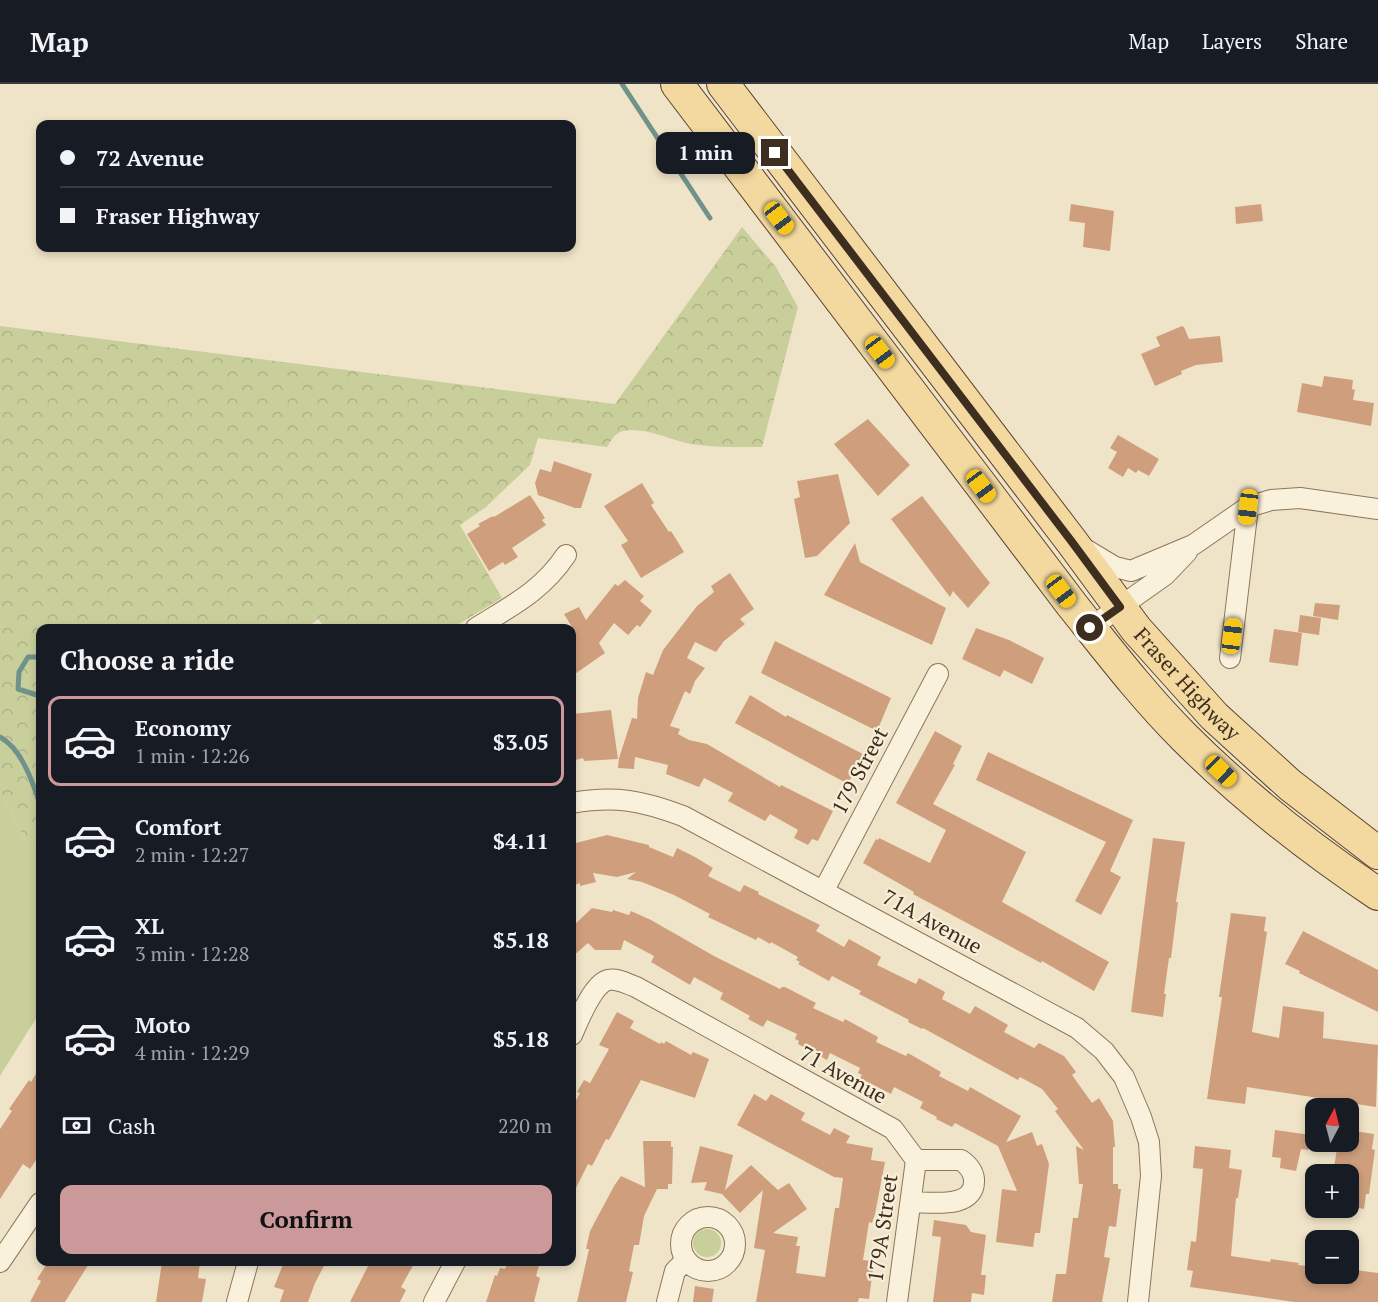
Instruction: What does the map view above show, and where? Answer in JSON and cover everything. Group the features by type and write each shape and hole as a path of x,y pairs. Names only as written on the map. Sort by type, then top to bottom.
{"main road":[{"name":"Fraser Highway","path":"677,84 1090,628 1127,673 1183,736 1252,802 1378,894"},
{"name":"Fraser Highway","path":"723,84 1136,629 1222,723 1290,785 1378,853"}],"street":[{"path":"1072,542 1115,567 1131,571 1193,545 1248,507 1271,500 1300,498 1378,509"},
{"path":"1230,657 1248,507"},
{"path":"1090,628 1165,575 1193,545"},
{"path":"482,624 542,585 555,572 566,555"},
{"name":"179 Street","path":"824,890 938,674"},
{"name":"71A Avenue","path":"576,802 595,799 650,803 683,816 1077,1028 1104,1051 1124,1077 1146,1128 1149,1142 1151,1176 1138,1302"},
{"name":"71 Avenue","path":"576,1027 598,986 607,980 620,981 636,987 893,1129 916,1160"},
{"path":"911,1202 956,1201 968,1195 974,1183 971,1169 961,1160 916,1160"},
{"name":"179A Street","path":"897,1302 916,1160"},
{"path":"0,1262 36,1209"},
{"path":"667,1302 675,1271 686,1260"},
{"path":"237,1302 247,1266"},
{"path":"434,1302 453,1266"}],"green space":[{"path":"742,227 776,267 798,307 762,447 701,445 639,430 623,431 613,438 607,447 538,438 530,465 486,507 460,525 502,598 459,624 322,624 318,619 312,624 36,624 36,844 25,839 0,791 0,326 615,404"},
{"path":"0,791 25,839 36,844 36,1018 0,1076"},
{"path":"707,1229 717,1233 721,1243 717,1253 707,1257 697,1253 693,1243 697,1233"}],"building":[{"path":"1071,204 1114,211 1110,251 1083,247 1085,223 1069,221"},
{"path":"1261,204 1263,221 1236,224 1235,207"},
{"path":"1182,326 1189,339 1220,336 1223,362 1196,365 1155,386 1141,354 1160,346 1156,337"},
{"path":"1324,376 1353,380 1352,389 1355,390 1353,400 1374,403 1371,426 1297,412 1302,383 1322,387"},
{"path":"868,419 910,465 878,496 834,444"},
{"path":"1118,435 1159,459 1149,476 1138,470 1136,473 1128,468 1123,477 1108,468 1117,452 1110,448"},
{"path":"554,461 592,474 581,508 538,495 535,483 540,469 551,472"},
{"path":"838,474 850,523 817,556 805,558 794,499 800,497 797,481"},
{"path":"642,483 654,503 651,505 684,552 641,578 621,545 628,541 604,506"},
{"path":"530,495 545,518 542,520 546,525 512,548 518,557 505,565 503,562 489,571 467,534 480,526 478,524"},
{"path":"922,496 990,583 968,608 953,591 950,597 891,519"},
{"path":"855,543 860,562 946,608 932,645 824,595"},
{"path":"730,573 754,609 740,619 745,624 724,641 716,652 695,642 687,658 705,668 695,681 690,694 685,691 670,726 680,729 678,734 689,740 707,744 780,787 781,785 833,811 818,841 812,839 808,845 794,838 798,830 770,814 765,821 728,801 733,793 704,778 699,787 666,774 668,765 635,757 634,769 618,768 632,718 637,719 638,698 646,672 653,675 663,650 697,606 714,592 711,586"},
{"path":"625,580 644,596 640,601 652,611 640,627 637,625 628,635 614,623 599,643 605,653 576,673 576,624 570,624 564,614 579,607 586,620 615,584 618,586"},
{"path":"1315,603 1340,605 1338,620 1313,616"},
{"path":"1300,615 1321,618 1319,635 1298,632"},
{"path":"976,628 1009,640 1044,658 1032,684 1004,670 1000,677 962,659"},
{"path":"1274,629 1302,633 1298,666 1269,662"},
{"path":"775,641 891,698 877,731 761,673"},
{"path":"750,695 786,717 787,715 863,754 848,784 735,723"},
{"path":"611,710 618,759 576,760 576,714"},
{"path":"935,731 962,746 953,764 955,765 933,804 1026,852 1002,902 1109,962 1094,991 1042,961 1041,963 913,894 914,892 863,863 876,839 879,838 930,863 946,830 896,803"},
{"path":"988,752 1133,820 1110,871 1121,877 1101,915 1075,901 1106,842 976,780"},
{"path":"607,835 649,845 673,857 677,848 713,868 708,876 740,892 744,885 759,892 758,894 820,925 816,931 844,947 849,939 881,957 877,965 916,984 919,978 945,992 942,999 970,1014 975,1006 1008,1025 1004,1032 1034,1048 1039,1043 1064,1056 1076,1072 1072,1075 1092,1103 1099,1098 1113,1121 1115,1147 1113,1147 1113,1184 1118,1184 1118,1189 1121,1189 1116,1227 1109,1226 1104,1257 1110,1258 1102,1302 1052,1302 1056,1274 1066,1274 1073,1218 1078,1218 1083,1184 1079,1184 1076,1146 1084,1150 1055,1111 1058,1109 1042,1089 1020,1077 1018,1080 908,1022 909,1020 859,994 861,991 832,976 829,981 798,964 800,962 796,960 798,957 771,942 770,944 758,937 756,940 708,917 710,914 674,895 642,882 627,879 636,872 617,877 593,873 596,882 580,886 580,883 576,884 576,843"},
{"path":"1153,838 1185,842 1171,958 1169,958 1164,994 1166,994 1163,1017 1131,1012"},
{"path":"592,908 612,912 613,910 629,915 631,911 780,989 785,987 816,1003 813,1008 843,1022 845,1019 878,1037 876,1042 906,1056 908,1053 941,1072 939,1076 968,1091 970,1087 1021,1116 1006,1142 1032,1132 1037,1146 1042,1144 1049,1164 1040,1233 1035,1233 1033,1247 996,1242 1002,1189 1017,1191 998,1146 955,1123 952,1127 936,1119 937,1117 920,1108 923,1102 894,1087 891,1094 860,1078 862,1075 858,1073 860,1068 830,1053 827,1060 798,1044 799,1041 795,1039 797,1034 767,1020 763,1027 748,1019 750,1016 720,999 723,993 694,977 690,985 651,962 654,956 624,940 621,950 595,950 588,943 576,954 576,923"},
{"path":"1231,913 1266,917 1264,931 1267,932 1252,1032 1279,1038 1283,1006 1324,1012 1323,1038 1378,1045 1376,1107 1359,1104 1359,1098 1318,1098 1247,1087 1245,1104 1207,1099 1222,997 1219,997"},
{"path":"1303,931 1378,970 1378,1012 1285,964"},
{"path":"617,1012 634,1021 630,1028 660,1044 666,1041 691,1055 693,1052 709,1059 695,1098 641,1080 609,1140 606,1139 592,1166 588,1164 576,1188 576,1100 580,1093 577,1092 584,1080 590,1083 609,1049 599,1045"},
{"path":"36,1074 36,1160 30,1169 23,1164 0,1199 0,1129 12,1111 9,1109 29,1080 31,1082"},
{"path":"754,1094 766,1101 771,1094 805,1113 801,1120 830,1135 834,1128 850,1136 846,1143 873,1148 871,1160 885,1162 875,1214 872,1223 869,1222 863,1260 874,1261 869,1299 859,1298 858,1302 756,1302 765,1250 754,1248 763,1190 740,1213 722,1194 704,1190 707,1182 691,1183 700,1146 733,1155 725,1190 751,1165 778,1190 789,1183 807,1209 773,1233 798,1237 796,1246 800,1246 796,1273 825,1277 835,1208 839,1208 843,1178 834,1177 737,1125"},
{"path":"1275,1130 1305,1134 1305,1150 1301,1149 1296,1171 1280,1168 1281,1158 1272,1157"},
{"path":"1359,1132 1374,1134 1372,1149 1375,1150 1369,1194 1366,1194 1364,1209 1359,1208 1359,1164 1335,1164 1336,1152 1359,1152"},
{"path":"643,1141 671,1141 671,1147 673,1147 672,1184 668,1184 668,1189 657,1189 644,1216 639,1245 634,1245 629,1271 633,1272 626,1302 577,1302 589,1249 586,1249 590,1231 614,1186 621,1176 645,1187"},
{"path":"1195,1146 1231,1150 1229,1168 1242,1170 1238,1198 1236,1198 1231,1256 1270,1262 1271,1259 1299,1263 1298,1265 1305,1266 1305,1284 1359,1284 1359,1270 1378,1273 1378,1302 1294,1302 1190,1287 1193,1271 1187,1270 1191,1241 1196,1242 1203,1169 1193,1168"},
{"path":"934,1220 966,1225 971,1232 986,1235 981,1275 986,1275 984,1295 972,1293 971,1302 933,1302 941,1237 932,1236"},
{"path":"45,1266 88,1266 65,1302 30,1302 41,1281 37,1279"},
{"path":"161,1266 200,1266 198,1278 206,1279 202,1302 156,1302"},
{"path":"282,1266 324,1266 308,1302 280,1302 284,1290 274,1287"},
{"path":"368,1266 413,1266 401,1287 406,1290 400,1302 350,1302"},
{"path":"506,1266 539,1266 536,1276 540,1278 534,1302 486,1302 495,1275 497,1276 500,1268 505,1269"},
{"path":"695,1286 714,1289 712,1302 693,1302"}],"waterway":[{"path":"622,84 710,218"},
{"path":"36,657 28,657 19,672 18,689 36,695"},
{"path":"0,737 8,742 20,757 36,793"}],"route":[{"path":"775,153 1120,607 1090,628"}]}
